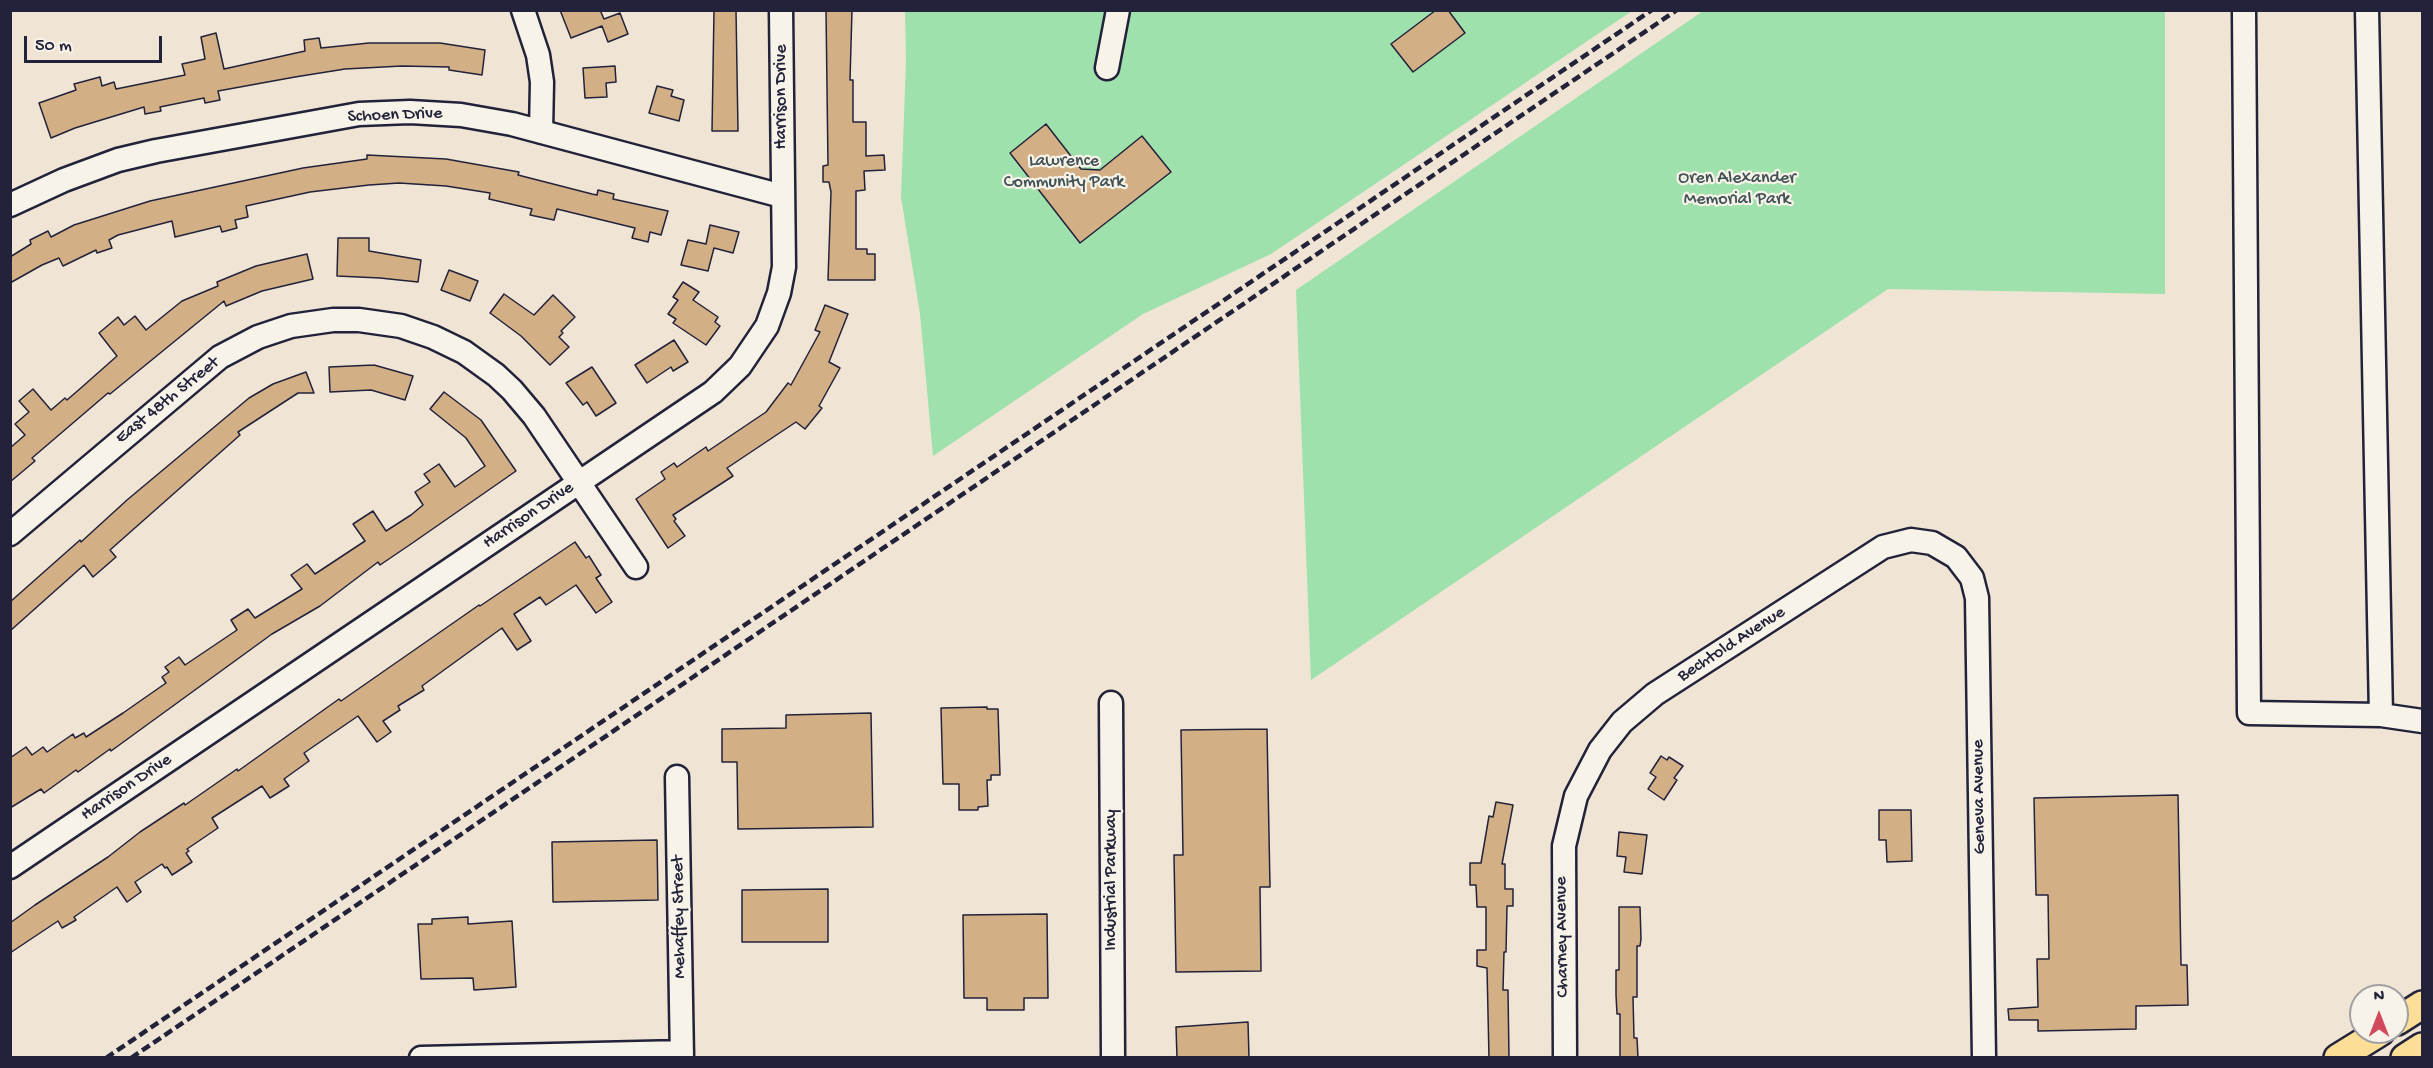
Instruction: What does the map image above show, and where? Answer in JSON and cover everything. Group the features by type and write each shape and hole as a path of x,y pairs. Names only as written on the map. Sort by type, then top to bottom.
{"main road":[{"path":"2409,1013 2422,1005"},
{"path":"2338,1058 2361,1044"},
{"path":"2405,1058 2422,1047"}],"street":[{"path":"523,10 538,56 542,82 541,132"},
{"name":"Harrison Drive","path":"10,867 713,392 740,366 758,341 774,309 784,267 786,232 782,196 781,10"},
{"path":"1107,68 1118,10"},
{"path":"2244,10 2249,713 2381,715 2422,720"},
{"path":"2367,10 2381,715"},
{"name":"Schoen Drive","path":"10,205 64,180 118,160 156,151 359,114 410,112 461,115 541,132 782,196"},
{"name":"East 48th Street","path":"10,534 220,357 258,337 282,329 333,320 375,322 401,326 433,337 464,352 512,390 534,416 636,567"},
{"name":"Bechtold Avenue","path":"1570,817 1586,773 1600,750 1622,722 1655,694 1883,547 1911,540 1932,543 1945,549"},
{"name":"Geneva Avenue","path":"1945,549 1960,562 1972,578 1978,605 1984,1058"},
{"name":"Industrial Parkway","path":"1111,703 1113,1058"},
{"name":"Mehaffey Street","path":"677,777 682,1055"},
{"name":"Charney Avenue","path":"1565,1058 1562,863 1570,817"},
{"path":"421,1058 682,1055"}],"green space":[{"name":"Lawrence Community Park","path":"905,11 1632,11 1271,254 1143,314 933,456 920,314 901,197 906,61"},
{"name":"Oren Alexander Memorial Park","path":"1703,11 2165,11 2165,294 1888,289 1311,680 1296,290"}],"building":[{"path":"560,10 600,10 604,19 620,13 628,34 608,42 602,26 571,38"},
{"path":"714,10 736,10 738,131 712,131"},
{"path":"826,10 852,10 850,80 853,80 853,122 866,122 866,156 884,155 885,170 864,171 865,190 856,191 856,249 867,249 867,254 875,254 875,280 828,280 831,192 829,182 823,182 823,166 828,165"},
{"path":"1436,10 1448,10 1465,33 1413,72 1391,44"},
{"path":"216,33 224,69 305,51 304,40 319,38 321,48 369,43 440,43 485,50 482,75 449,70 449,67 402,66 345,69 218,91 220,100 205,103 204,98 160,107 161,111 145,114 144,107 75,128 51,138 39,103 76,90 74,84 100,77 102,86 114,82 116,89 185,75 182,64 205,59 201,37"},
{"path":"615,66 616,82 606,83 607,97 585,98 583,68"},
{"path":"657,86 673,90 671,96 684,100 679,121 649,113"},
{"path":"1046,124 1081,169 1100,170 1142,136 1171,172 1080,243 1010,153"},
{"path":"367,155 446,159 519,172 518,175 597,195 598,190 614,194 613,199 668,211 661,235 650,232 648,242 632,238 635,228 557,209 554,220 530,215 532,209 489,199 490,193 446,186 399,183 369,185 310,192 246,206 248,217 235,220 237,228 222,232 220,226 175,237 172,221 118,235 109,240 112,248 97,253 96,250 63,266 59,258 10,283 10,257 31,244 30,240 48,231 51,237 74,225 150,201 303,168 367,159"},
{"path":"710,225 739,232 733,253 714,248 708,271 681,265 688,240 706,244"},
{"path":"338,238 369,238 369,251 421,260 418,282 337,276"},
{"path":"307,254 313,279 262,291 226,306 224,301 110,394 108,393 32,458 35,461 10,482 10,448 25,435 15,424 29,412 19,401 33,389 51,410 65,398 67,400 117,356 99,333 118,317 124,325 135,316 146,330 182,301 218,286 217,282 256,266"},
{"path":"449,270 478,281 470,301 441,290"},
{"path":"683,282 699,292 693,300 718,317 715,322 720,326 706,345 673,323 676,319 668,314 678,300 673,297"},
{"path":"504,294 534,315 553,295 575,317 561,331 563,333 559,337 569,347 550,365 521,336 490,313"},
{"path":"825,305 848,314 829,362 840,368 819,406 822,408 805,429 796,422 727,468 733,476 673,515 676,519 674,521 685,536 668,548 636,499 665,479 661,472 674,463 677,467 706,447 708,451 766,412 788,383 791,385 820,332 815,330"},
{"path":"674,340 688,362 673,371 671,367 647,383 635,365"},
{"path":"374,365 413,376 405,400 371,390 330,392 329,367"},
{"path":"592,367 616,403 596,416 587,402 583,405 566,383"},
{"path":"306,372 314,393 298,393 238,432 240,435 110,550 116,557 93,577 84,565 10,631 10,602 80,540 81,542 127,500 249,398 273,384"},
{"path":"444,392 481,420 516,471 380,565 378,562 320,606 272,634 111,751 110,749 78,772 76,770 44,793 41,789 10,808 10,758 26,747 32,755 43,747 47,752 73,734 75,738 84,733 86,737 123,713 166,683 162,677 169,672 165,667 179,657 185,665 237,630 231,620 248,609 255,618 302,589 291,575 307,564 315,574 365,541 353,524 373,511 386,531 411,515 423,505 415,492 430,482 424,474 439,464 455,487 485,466 466,438 430,409"},
{"path":"575,542 586,558 589,556 601,575 596,578 612,602 596,613 576,585 546,605 540,597 514,614 531,641 517,650 502,628 422,686 424,690 398,706 400,710 383,721 391,732 377,742 358,716 304,753 309,761 284,779 289,786 270,798 262,786 212,818 218,828 187,849 189,851 186,853 192,862 172,875 162,864 135,882 141,892 127,902 117,887 74,917 76,920 62,928 58,921 10,953 10,923 108,857 140,832 184,803 185,805 237,769 238,771 339,699 341,701 479,605"},
{"path":"987,707 987,709 998,709 1000,775 991,775 991,780 987,780 988,806 978,807 978,810 959,810 959,784 943,784 941,708"},
{"path":"871,713 873,827 738,829 737,762 722,762 722,729 786,728 786,715"},
{"path":"1267,729 1270,887 1260,887 1261,971 1176,972 1174,855 1183,855 1181,730"},
{"path":"1661,756 1667,760 1669,757 1683,766 1674,778 1677,780 1664,800 1648,789 1656,777 1650,773"},
{"path":"2178,795 2181,965 2187,965 2188,1005 2136,1006 2136,1029 2038,1031 2038,1020 2009,1020 2008,1009 2038,1007 2037,959 2049,959 2048,895 2036,895 2034,798"},
{"path":"1496,802 1513,805 1502,864 1505,864 1505,889 1513,889 1513,906 1507,906 1503,990 1508,990 1509,1058 1489,1058 1487,968 1477,966 1477,950 1486,950 1486,907 1477,907 1476,885 1470,885 1470,863 1481,863 1489,816 1493,817"},
{"path":"1879,810 1911,810 1912,861 1887,862 1886,840 1879,840"},
{"path":"1619,832 1647,835 1642,874 1624,872 1626,857 1617,856"},
{"path":"657,840 658,900 553,902 552,842"},
{"path":"828,889 828,942 742,942 742,890"},
{"path":"1619,907 1640,907 1641,939 1640,946 1637,946 1637,997 1633,997 1634,1038 1637,1038 1638,1058 1620,1058 1620,1014 1617,1014 1616,995 1616,970 1619,970"},
{"path":"1047,914 1048,998 1024,998 1024,1010 987,1010 987,998 964,998 963,915"},
{"path":"468,917 468,924 512,921 516,987 474,990 473,978 421,979 418,924 432,924 432,919"},
{"path":"1248,1022 1249,1058 1177,1058 1176,1027"}],"railway":[{"path":"106,1058 1652,10"},
{"path":"131,1058 1677,10"}]}
